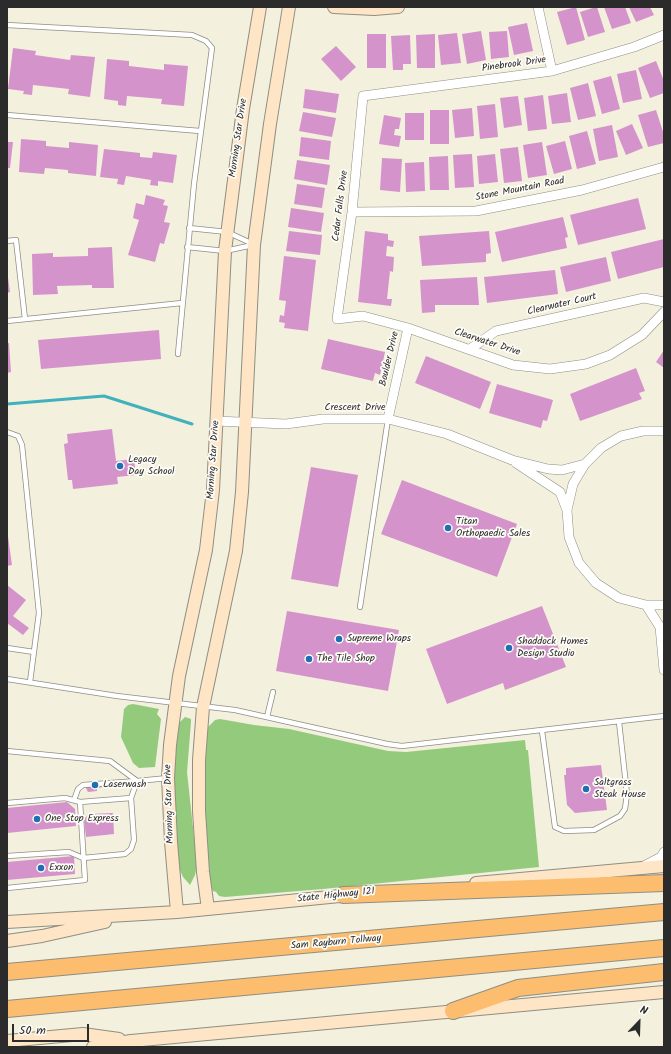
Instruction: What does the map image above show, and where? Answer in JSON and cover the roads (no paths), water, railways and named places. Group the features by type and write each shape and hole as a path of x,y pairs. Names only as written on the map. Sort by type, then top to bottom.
{"highway":[{"path":"343,895 664,883"},
{"name":"Sam Rayburn Tollway","path":"7,972 664,912"},
{"path":"7,1009 664,948"},
{"path":"453,1011 518,988 664,972"}],"street":[{"name":"Morning Star Drive","path":"177,912 171,842 168,778 174,703 206,550 213,490 225,251 243,109 260,7"},
{"path":"208,909 203,872 199,811 199,760 203,707 236,551 242,492 254,245 270,124 289,7"},
{"path":"334,7 398,7"},
{"path":"538,7 552,71"},
{"name":"Pinebrook Drive","path":"363,96 552,71 634,47 664,35"},
{"name":"Cedar Falls Drive","path":"337,319 352,212 363,96"},
{"name":"Stone Mountain Road","path":"352,212 476,210 582,190 664,167"},
{"name":"Clearwater Court","path":"470,349 496,330 644,298 664,302"},
{"name":"Clearwater Drive","path":"337,319 363,316 408,328 513,365 550,369 586,364 610,355 642,335 664,312"},
{"name":"Boulder Drive","path":"388,419 408,328"},
{"name":"Crescent Drive","path":"216,421 286,424 323,419 365,417 388,419 447,434 512,460 562,470 585,464"},
{"path":"664,431 643,431 621,436 601,448 585,464 573,484 567,510 569,537 579,562 596,583 619,598 646,605 664,605"},
{"name":"Crescent Drive","path":"512,460 560,492 567,510"},
{"path":"646,605 660,627 664,670"},
{"path":"638,869 661,856 664,852"},
{"name":"State Highway 121","path":"7,922 177,912 343,895 664,866"},
{"path":"7,940 42,936 141,914"},
{"path":"93,1047 131,1041 664,992"},
{"path":"7,1041 83,1034 131,1041"}],"lane":[{"path":"7,25 192,35 206,41 212,48 200,131 178,354"},
{"path":"7,115 200,131"},
{"path":"190,228 227,232 254,245"},
{"path":"7,241 16,240 25,319"},
{"path":"188,247 225,251 254,245"},
{"path":"7,321 182,303"},
{"path":"360,607 388,419"},
{"path":"7,432 18,436 22,445 39,614 30,682"},
{"path":"7,648 34,652"},
{"path":"7,679 117,696 235,710 387,744 402,746 664,716"},
{"path":"267,717 274,692"},
{"path":"542,731 555,827 564,831 594,830 620,816 625,809 627,794 619,722"},
{"path":"7,751 110,760 137,781"},
{"path":"74,800 78,789 83,785 168,778"},
{"path":"7,856 69,852 83,858 122,855 131,849 134,840 131,798 137,781"},
{"path":"7,803 65,798 80,802 131,798"},
{"path":"7,888 85,880 80,802"}],"waterway":[{"path":"7,404 104,396 192,424"}],"place":[{"name":"Legacy Day School","path":"120,466"},
{"name":"Titan Orthopaedic Sales","path":"448,528"},
{"name":"Supreme Wraps","path":"339,639"},
{"name":"Shaddock Homes Design Studio","path":"509,648"},
{"name":"The Tile Shop","path":"309,659"},
{"name":"Laserwash","path":"95,785"},
{"name":"Saltgrass Steak House","path":"586,789"},
{"name":"One Stop Express","path":"37,819"},
{"name":"Exxon","path":"41,868"}]}
